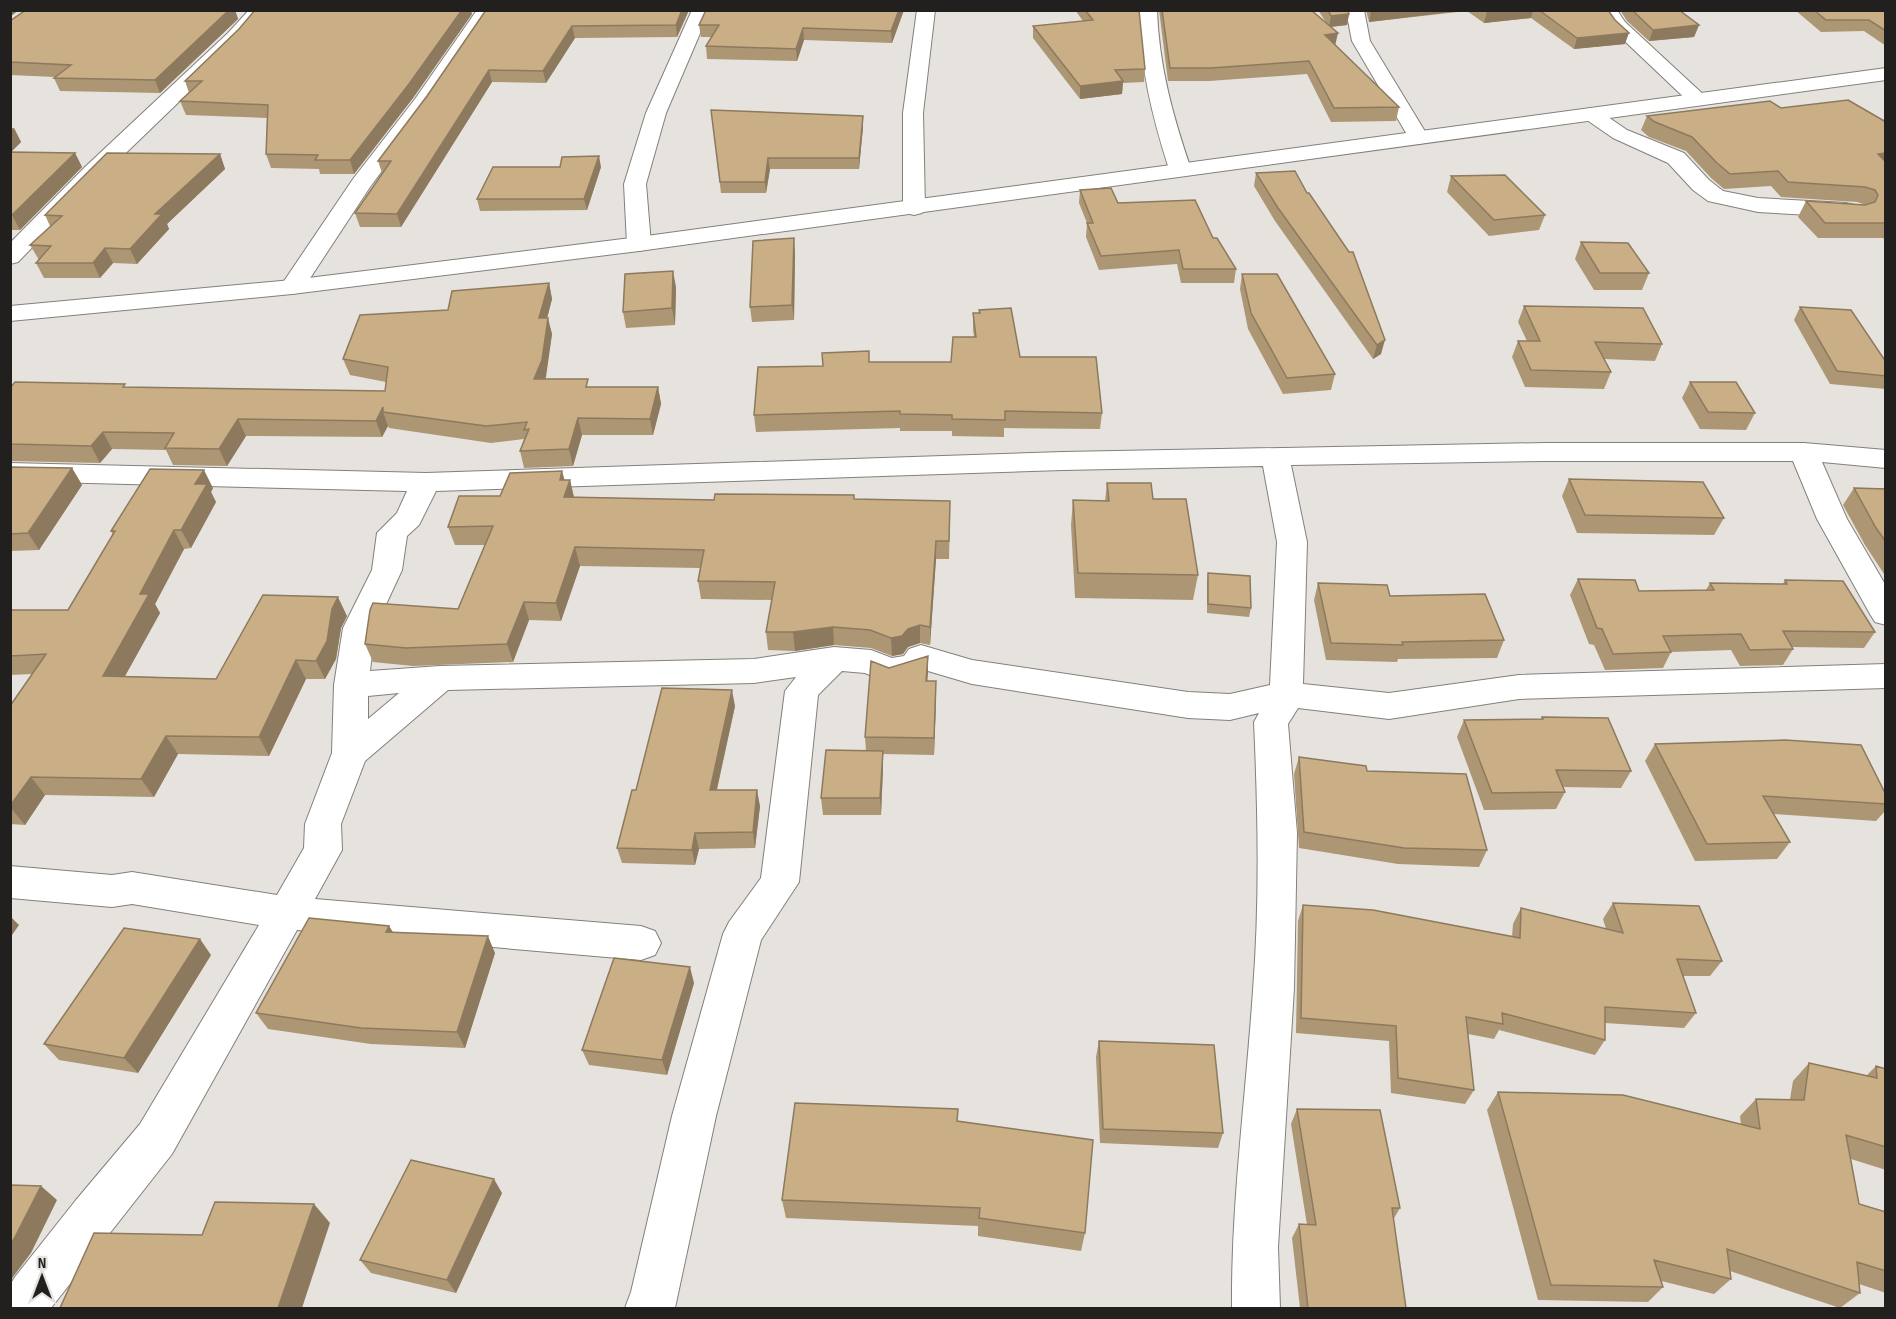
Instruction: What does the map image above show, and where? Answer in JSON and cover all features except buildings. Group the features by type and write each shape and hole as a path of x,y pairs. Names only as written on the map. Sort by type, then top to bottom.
{"street":[{"path":"10,257 93,172 236,37 259,10"},
{"path":"291,287 361,184 422,103 486,10"},
{"path":"639,244 635,184 656,113 701,10"},
{"path":"914,208 913,112 926,10"},
{"path":"1148,10 1150,58 1157,102 1180,169"},
{"path":"1355,10 1361,41 1419,138"},
{"path":"1608,10 1619,26 1698,100"},
{"path":"10,314 291,287 639,244 1886,74"},
{"path":"1591,114 1620,134 1676,158 1701,185 1716,196 1758,205 1857,211"},
{"path":"10,472 426,482 1051,461 1545,452 1804,452 1886,459"},
{"path":"1804,452 1832,519 1886,614"},
{"path":"1256,1308 1255,1247 1274,988 1278,832 1271,722 1281,708 1286,694 1292,542 1275,457"},
{"path":"24,1308 32,1294 92,1216 156,1139 323,850 323,824 350,753 351,685 359,628 387,570 392,533 409,518 426,482"},
{"path":"351,685 440,678 753,671 834,658 871,662 890,671 915,665 921,657 972,672 1188,705 1230,707 1286,694 1389,706 1519,687 1886,676"},
{"path":"649,1308 653,1303 694,1116 743,934 780,882 802,691 834,658"},
{"path":"753,671 802,691"},
{"path":"350,753 440,678"},
{"path":"10,882 112,891 132,888 287,913 641,943"}]}
